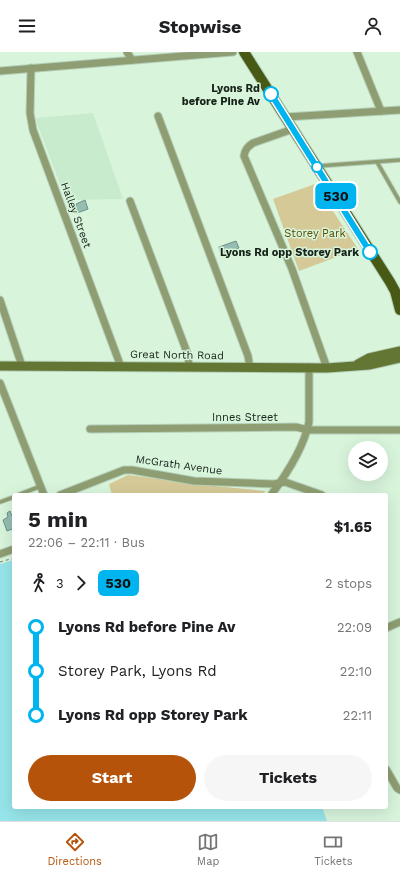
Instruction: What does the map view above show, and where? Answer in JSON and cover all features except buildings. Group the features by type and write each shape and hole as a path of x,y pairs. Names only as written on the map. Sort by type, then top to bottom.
{"main road":[{"path":"244,52 398,292 400,310"},
{"name":"Great North Road","path":"353,366 369,358 400,351"},
{"name":"Great North Road","path":"0,366 327,368 369,365 400,358"}],"street":[{"path":"127,52 132,60"},
{"path":"0,71 233,52"},
{"path":"357,52 381,111"},
{"name":"Halley Street","path":"30,68 30,113 33,130 121,367"},
{"path":"286,118 400,110"},
{"path":"158,116 248,356 250,368"},
{"path":"293,129 253,143 244,152 244,156 292,269 327,368"},
{"path":"130,201 188,355 189,367"},
{"path":"0,300 22,366"},
{"path":"272,493 290,467 308,430 309,367"},
{"path":"0,383 43,493"},
{"name":"Innes Street","path":"90,429 296,427 308,430 400,430"},
{"name":"McGrath Avenue","path":"65,493 118,472 132,470 194,481 220,483 285,482 316,493"},
{"path":"0,554 12,551"},
{"path":"388,626 400,622"},
{"path":"388,772 397,788 400,790"}],"lane":[{"path":"317,166 400,160"},
{"path":"377,162 400,202"},
{"path":"23,493 41,486"},
{"path":"0,502 12,498"}],"path":[{"path":"0,562 12,559"}],"shaded area":[{"path":"93,113 123,199 66,200 35,118"}],"green space":[{"name":"Storey Park","path":"315,184 358,249 299,271 273,199"},
{"path":"128,475 265,491 264,493 111,493 109,484"}],"water":[{"path":"12,561 12,809 323,809 327,821 0,821 0,564"}],"bus line":[{"name":"530","path":"271,94 370,252"}],"place":[{"name":"Lyons Rd before Pine Av","path":"271,94"},
{"name":"Lyons Rd opp Storey Park","path":"370,252"}]}
